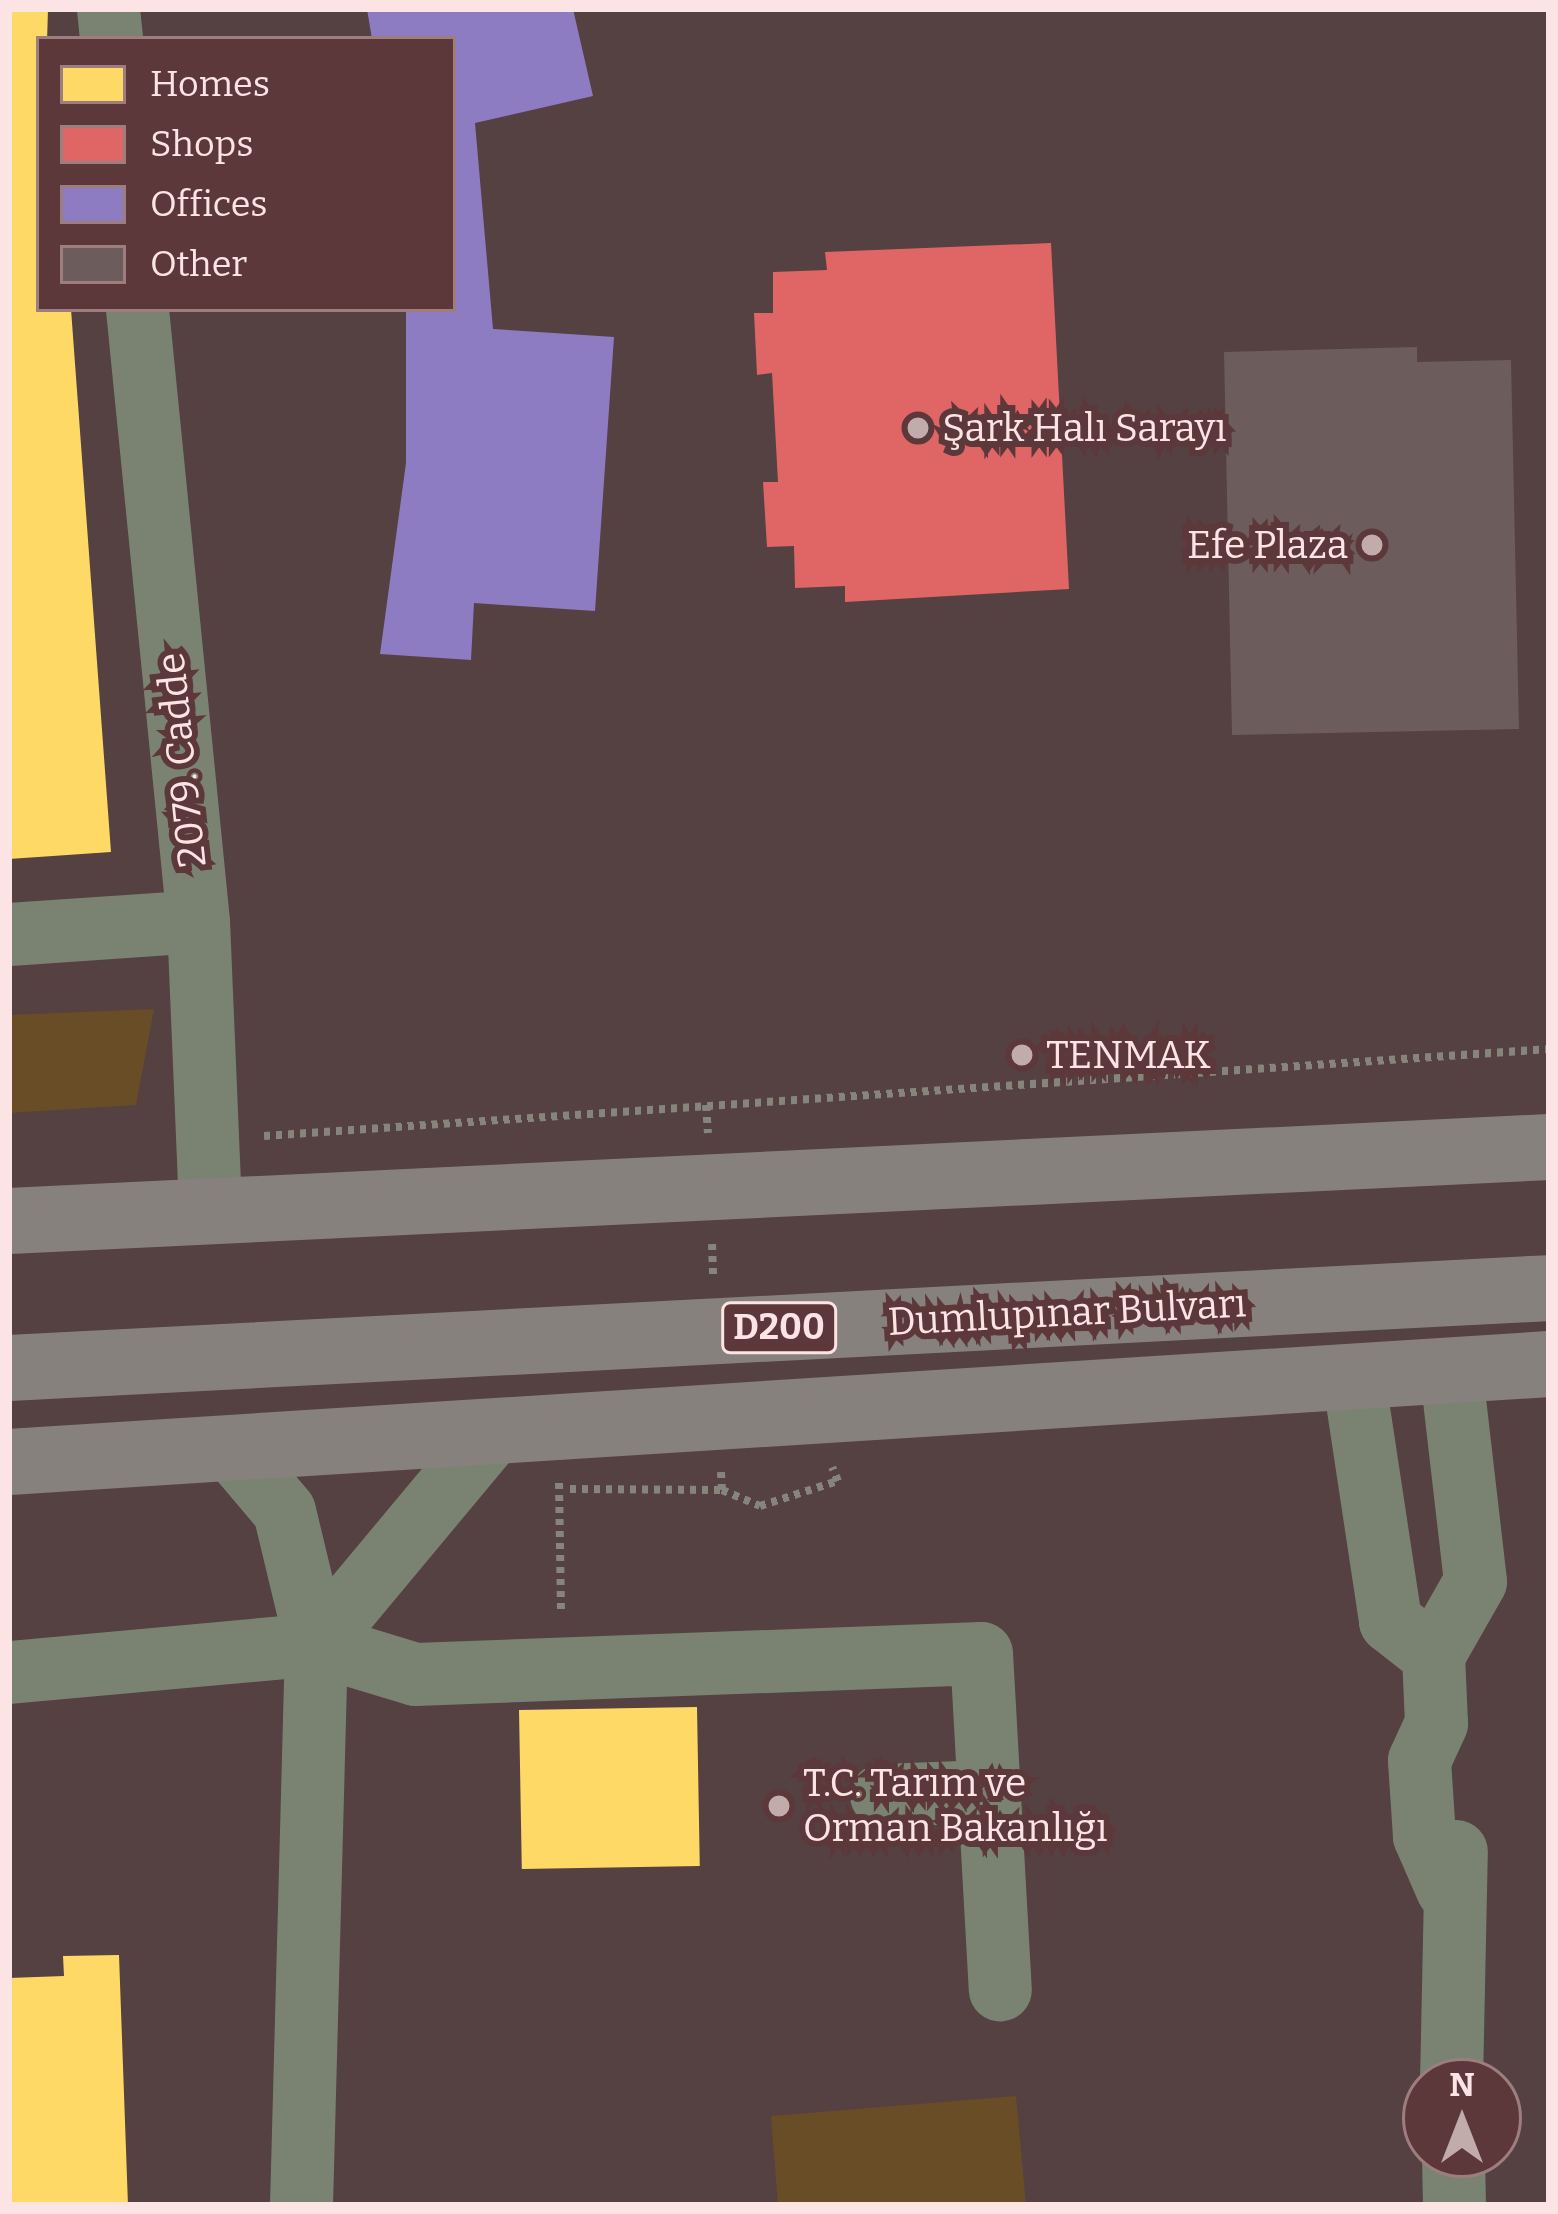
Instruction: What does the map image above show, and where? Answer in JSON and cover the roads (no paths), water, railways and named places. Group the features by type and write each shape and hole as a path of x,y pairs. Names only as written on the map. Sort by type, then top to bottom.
{"highway":[{"path":"9,1221 1549,1147"},
{"name":"Dumlupınar Bulvarı","path":"9,1368 1549,1288"},
{"path":"9,1462 487,1438 1354,1382 1549,1364"}],"street":[{"name":"2079. Cadde","path":"137,312 198,922 210,1211"},
{"path":"9,934 198,922"},
{"path":"1451,1374 1475,1581 1433,1655 1436,1723 1457,1760 1460,1830 1447,1889 1451,2058"},
{"path":"1354,1382 1390,1621 1433,1655"},
{"path":"316,1644 487,1438"},
{"path":"234,1451 284,1510 316,1644 301,2205"},
{"path":"9,1672 316,1644 415,1675 981,1653 1000,1989"},
{"path":"881,1795 988,1791"}],"place":[{"name":"Şark Halı Sarayı","path":"918,428"},
{"name":"Efe Plaza","path":"1372,545"},
{"name":"TENMAK","path":"1022,1055"},
{"name":"T.C. Tarım ve Orman Bakanlığı","path":"779,1806"}]}
